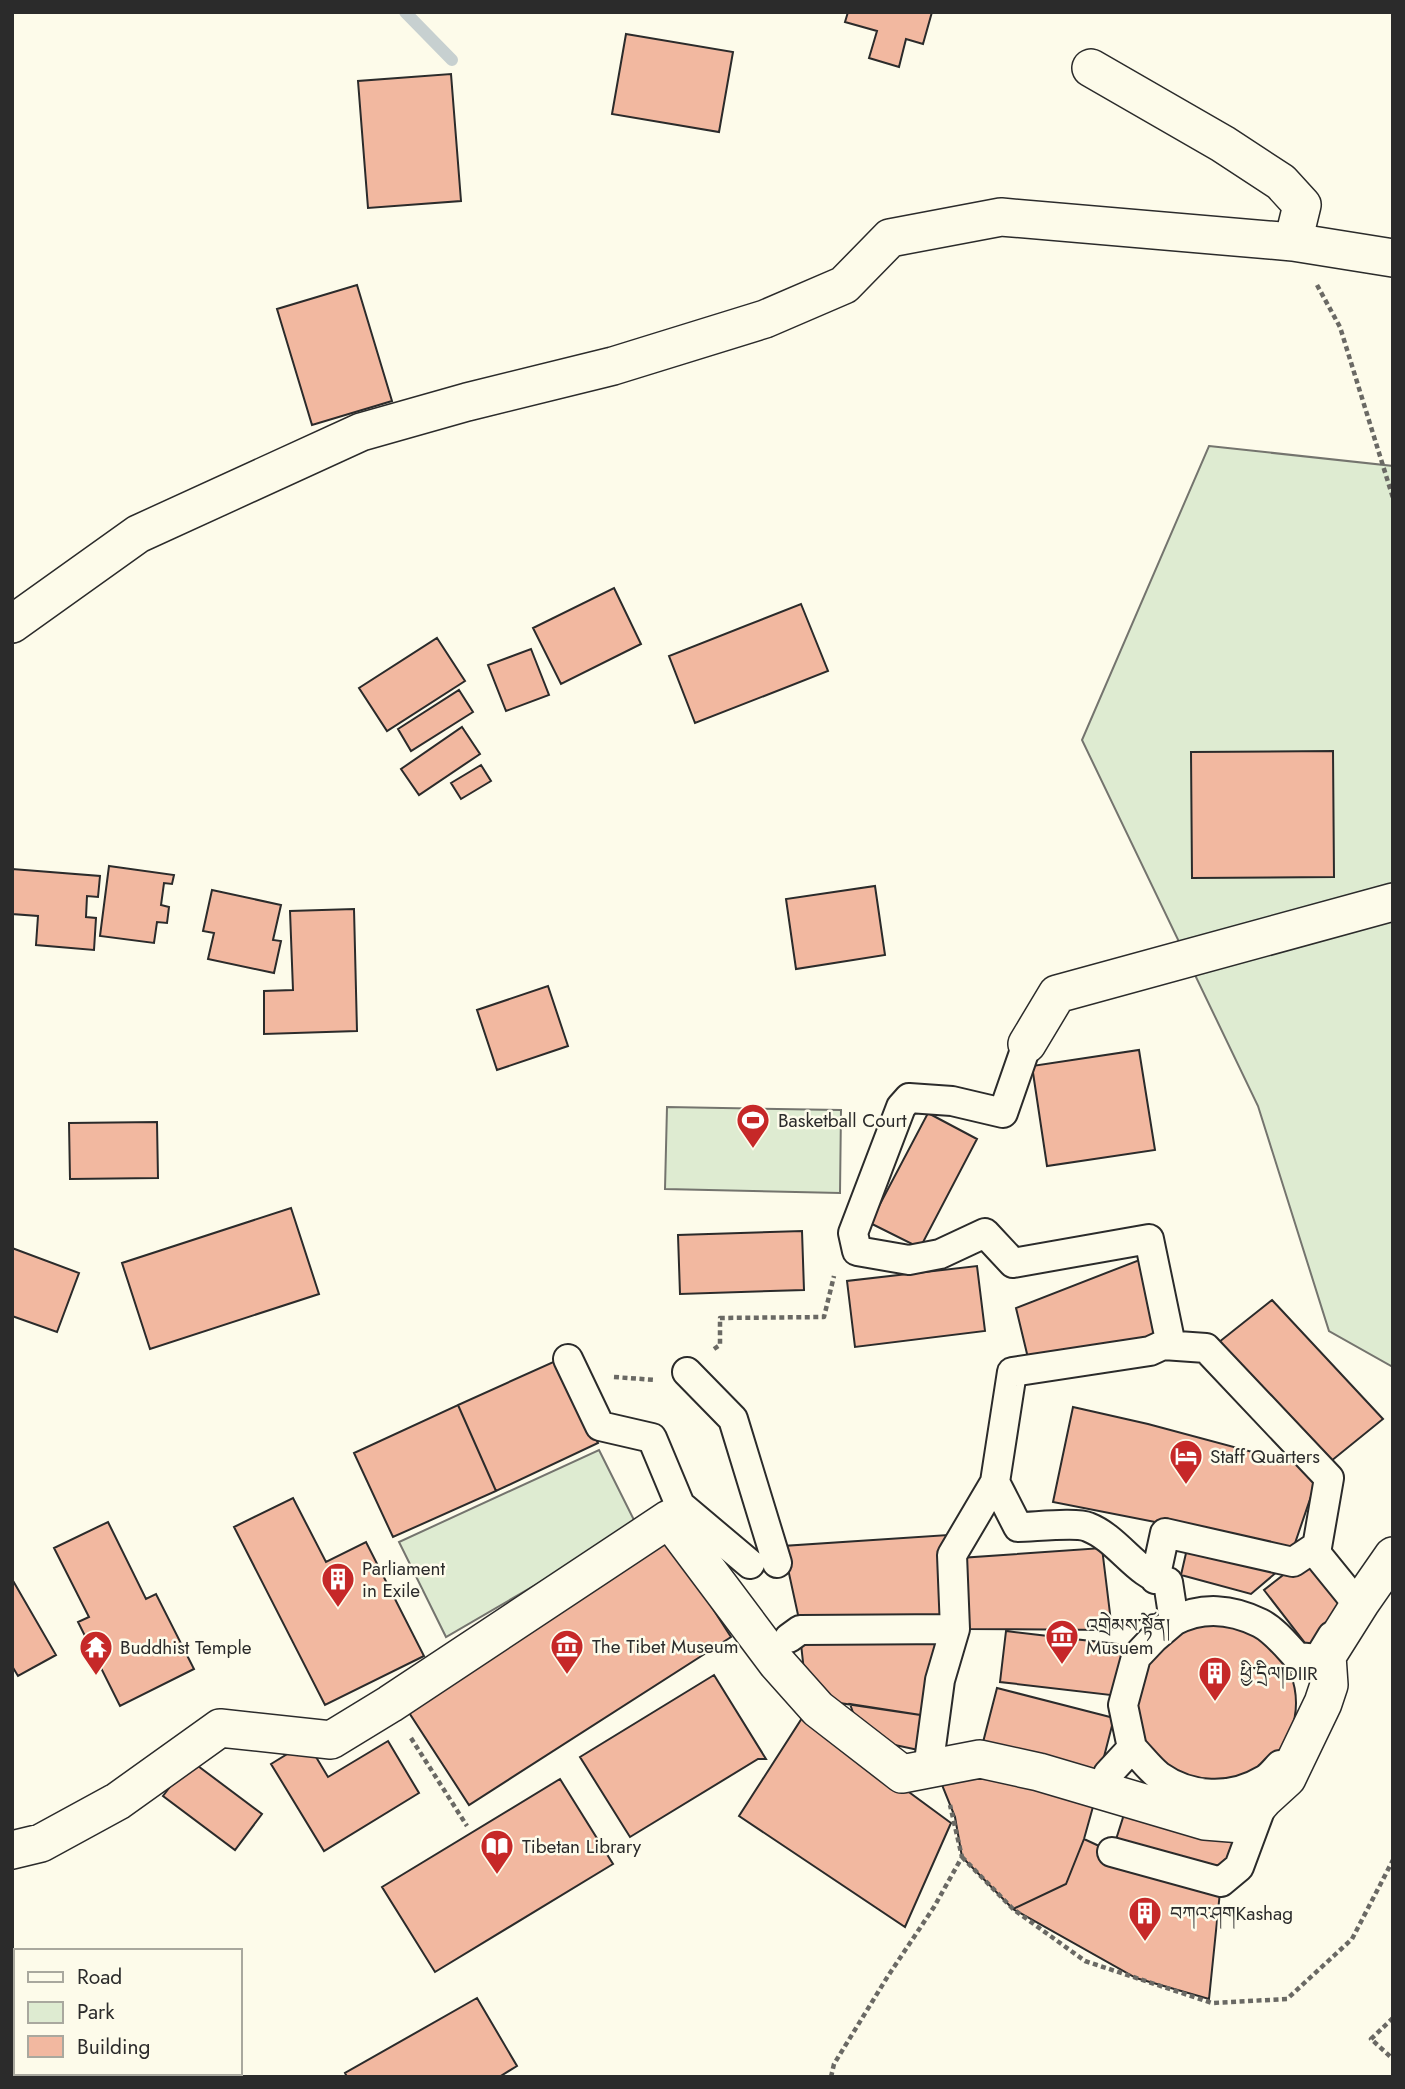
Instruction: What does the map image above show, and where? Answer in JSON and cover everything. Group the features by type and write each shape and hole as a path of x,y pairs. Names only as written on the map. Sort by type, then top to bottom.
{"street":[{"path":"1091,68 1282,181 1302,205 1293,242"},
{"path":"12,624 138,534 361,432 467,402 613,366 765,319 844,285 890,238 1000,217 1293,242 1393,258"},
{"path":"1171,1345 1149,1239 1013,1263 985,1233 940,1254 909,1260 858,1251 853,1233 901,1107 909,1098 952,1101 1003,1113 1027,1044 1057,994 1393,902"},
{"path":"928,1769 940,1680 955,1629 952,1555 995,1482 1012,1372 1150,1351 1163,1345 1206,1348 1329,1478 1316,1553 1356,1603"},
{"path":"568,1359 600,1426 652,1438 680,1504 763,1563 733,1419 687,1373"},
{"path":"995,1482 1018,1527 1085,1526 1099,1533 1155,1580 1168,1582 1174,1621"},
{"path":"12,1850 41,1843 118,1801 220,1728 331,1740 390,1704 669,1519 777,1663 818,1709 902,1774 980,1759 1039,1772 1205,1821 1242,1824 1287,1778 1329,1685 1327,1656 1356,1603"},
{"path":"1155,1580 1165,1533 1293,1562 1317,1546"},
{"path":"1298,1733 1284,1762 1266,1780 1238,1792 1212,1794 1186,1790 1158,1775 1132,1748 1123,1705 1136,1657 1174,1621 1205,1610 1231,1613 1261,1623 1297,1657 1318,1659 1356,1603 1393,1556"},
{"path":"789,1638 800,1630 955,1629"},
{"path":"1103,1790 1108,1774 1132,1748"},
{"path":"1112,1852 1221,1882 1239,1867 1264,1799"}],"path":[{"path":"1293,242 1340,327 1393,498"},
{"path":"568,1359 613,1377 664,1381 695,1370 702,1357 720,1345 720,1318 824,1317 840,1252 853,1233"},
{"path":"390,1704 467,1826"},
{"path":"928,1769 951,1808 962,1857 1013,1909 1085,1961 1212,2003 1287,1999 1352,1939 1393,1860"},
{"path":"831,2077 834,2064 934,1908 962,1857"},
{"path":"1393,2018 1371,2039 1393,2059"}],"green space":[{"path":"1209,446 1393,466 1393,1367 1329,1331 1258,1106 1082,740"},
{"name":"Basketball Court","path":"667,1107 841,1110 840,1193 665,1189"},
{"path":"599,1450 637,1526 446,1637 399,1542"}],"building":[{"path":"848,12 932,12 923,44 906,39 899,67 869,58 877,31 845,22"},
{"path":"626,34 733,52 719,132 612,114"},
{"path":"451,74 461,201 368,208 358,81"},
{"path":"357,285 392,401 312,425 277,309"},
{"path":"614,588 641,644 561,684 533,628"},
{"path":"801,604 828,671 695,723 669,656"},
{"path":"437,638 465,681 387,731 359,688"},
{"path":"531,649 549,695 506,711 488,665"},
{"path":"459,690 473,712 411,751 398,729"},
{"path":"462,727 480,754 419,795 401,769"},
{"path":"1333,751 1334,877 1192,878 1191,752"},
{"path":"481,765 491,781 461,799 451,783"},
{"path":"109,866 174,875 172,884 164,883 161,905 169,907 167,923 157,922 154,943 100,936"},
{"path":"12,869 100,876 98,897 87,896 86,917 96,918 94,950 36,945 38,916 12,914"},
{"path":"875,886 885,955 796,969 786,899"},
{"path":"212,890 281,905 273,940 281,941 274,973 208,959 214,933 203,931"},
{"path":"354,909 357,1031 264,1034 264,991 293,990 290,911"},
{"path":"548,986 568,1046 497,1070 477,1010"},
{"path":"1139,1050 1155,1150 1047,1166 1032,1066"},
{"path":"928,1113 977,1139 920,1248 870,1223"},
{"path":"157,1122 158,1178 70,1179 69,1123"},
{"path":"291,1208 319,1294 150,1349 122,1263"},
{"path":"802,1231 804,1290 680,1294 678,1235"},
{"path":"12,1248 79,1273 57,1332 12,1316"},
{"path":"1142,1259 1158,1338 1029,1362 1016,1308"},
{"path":"977,1266 985,1331 855,1347 847,1281"},
{"name":"Staff Quarters","path":"1272,1300 1383,1419 1325,1466 1214,1346"},
{"path":"560,1359 598,1443 496,1491 458,1405"},
{"path":"458,1405 496,1491 393,1537 354,1453"},
{"name":"Staff Quarters","path":"1073,1407 1320,1470 1293,1549 1053,1502"},
{"name":"Parliament in Exile","path":"293,1498 326,1562 366,1542 424,1656 325,1705 234,1527"},
{"path":"108,1522 146,1599 156,1594 194,1669 120,1706 78,1622 89,1617 54,1548"},
{"path":"948,1535 945,1616 800,1624 783,1546"},
{"path":"668,1539 731,1637 469,1805 406,1708"},
{"path":"1189,1540 1285,1565 1251,1594 1181,1575"},
{"path":"1102,1548 1112,1630 965,1629 960,1558"},
{"path":"1309,1555 1346,1604 1312,1652 1264,1590"},
{"path":"12,1579 56,1655 18,1676 12,1666"},
{"name":"ཕྱི་དྲིལ།DIIR","path":"1216,1623 1247,1629 1273,1646 1290,1672 1296,1703 1290,1734 1273,1760 1247,1777 1216,1783 1185,1777 1159,1760 1142,1734 1136,1703 1142,1672 1159,1646 1185,1629"},
{"name":"འགྲེམས་སྟོན། Musuem","path":"1006,1631 1125,1645 1119,1696 1000,1682"},
{"path":"800,1635 942,1635 928,1716 826,1701 804,1671"},
{"path":"714,1675 766,1759 758,1759 630,1837 580,1757"},
{"path":"997,1688 1114,1718 1098,1780 981,1750"},
{"path":"850,1704 928,1716 923,1751 862,1738"},
{"path":"804,1715 951,1823 905,1927 739,1816"},
{"path":"388,1741 419,1793 324,1851 271,1764 307,1742 328,1777"},
{"path":"190,1760 262,1814 235,1850 163,1796"},
{"path":"938,1775 1043,1778 1096,1796 1084,1839 1066,1884 1013,1909 962,1857 955,1817"},
{"name":"Tibetan Library","path":"560,1779 613,1864 435,1972 382,1887"},
{"path":"1127,1805 1240,1832 1221,1882 1112,1852"},
{"name":"བཀའ་ཤགKashag","path":"1084,1839 1112,1852 1221,1882 1209,1999 1136,1978 1013,1909 1066,1884"},
{"path":"477,1998 517,2066 499,2077 347,2077 345,2073"}],"waterway":[{"path":"405,12 452,60"}],"place":[{"name":"Basketball Court","path":"753,1150"},
{"name":"Staff Quarters","path":"1186,1486"},
{"name":"Parliament in Exile","path":"338,1609"},
{"name":"འགྲེམས་སྟོན། Musuem","path":"1062,1666"},
{"name":"The Tibet Museum","path":"567,1676"},
{"name":"Buddhist Temple","path":"96,1677"},
{"name":"ཕྱི་དྲིལ།DIIR","path":"1215,1703"},
{"name":"Tibetan Library","path":"497,1876"},
{"name":"བཀའ་ཤགKashag","path":"1145,1943"}]}
